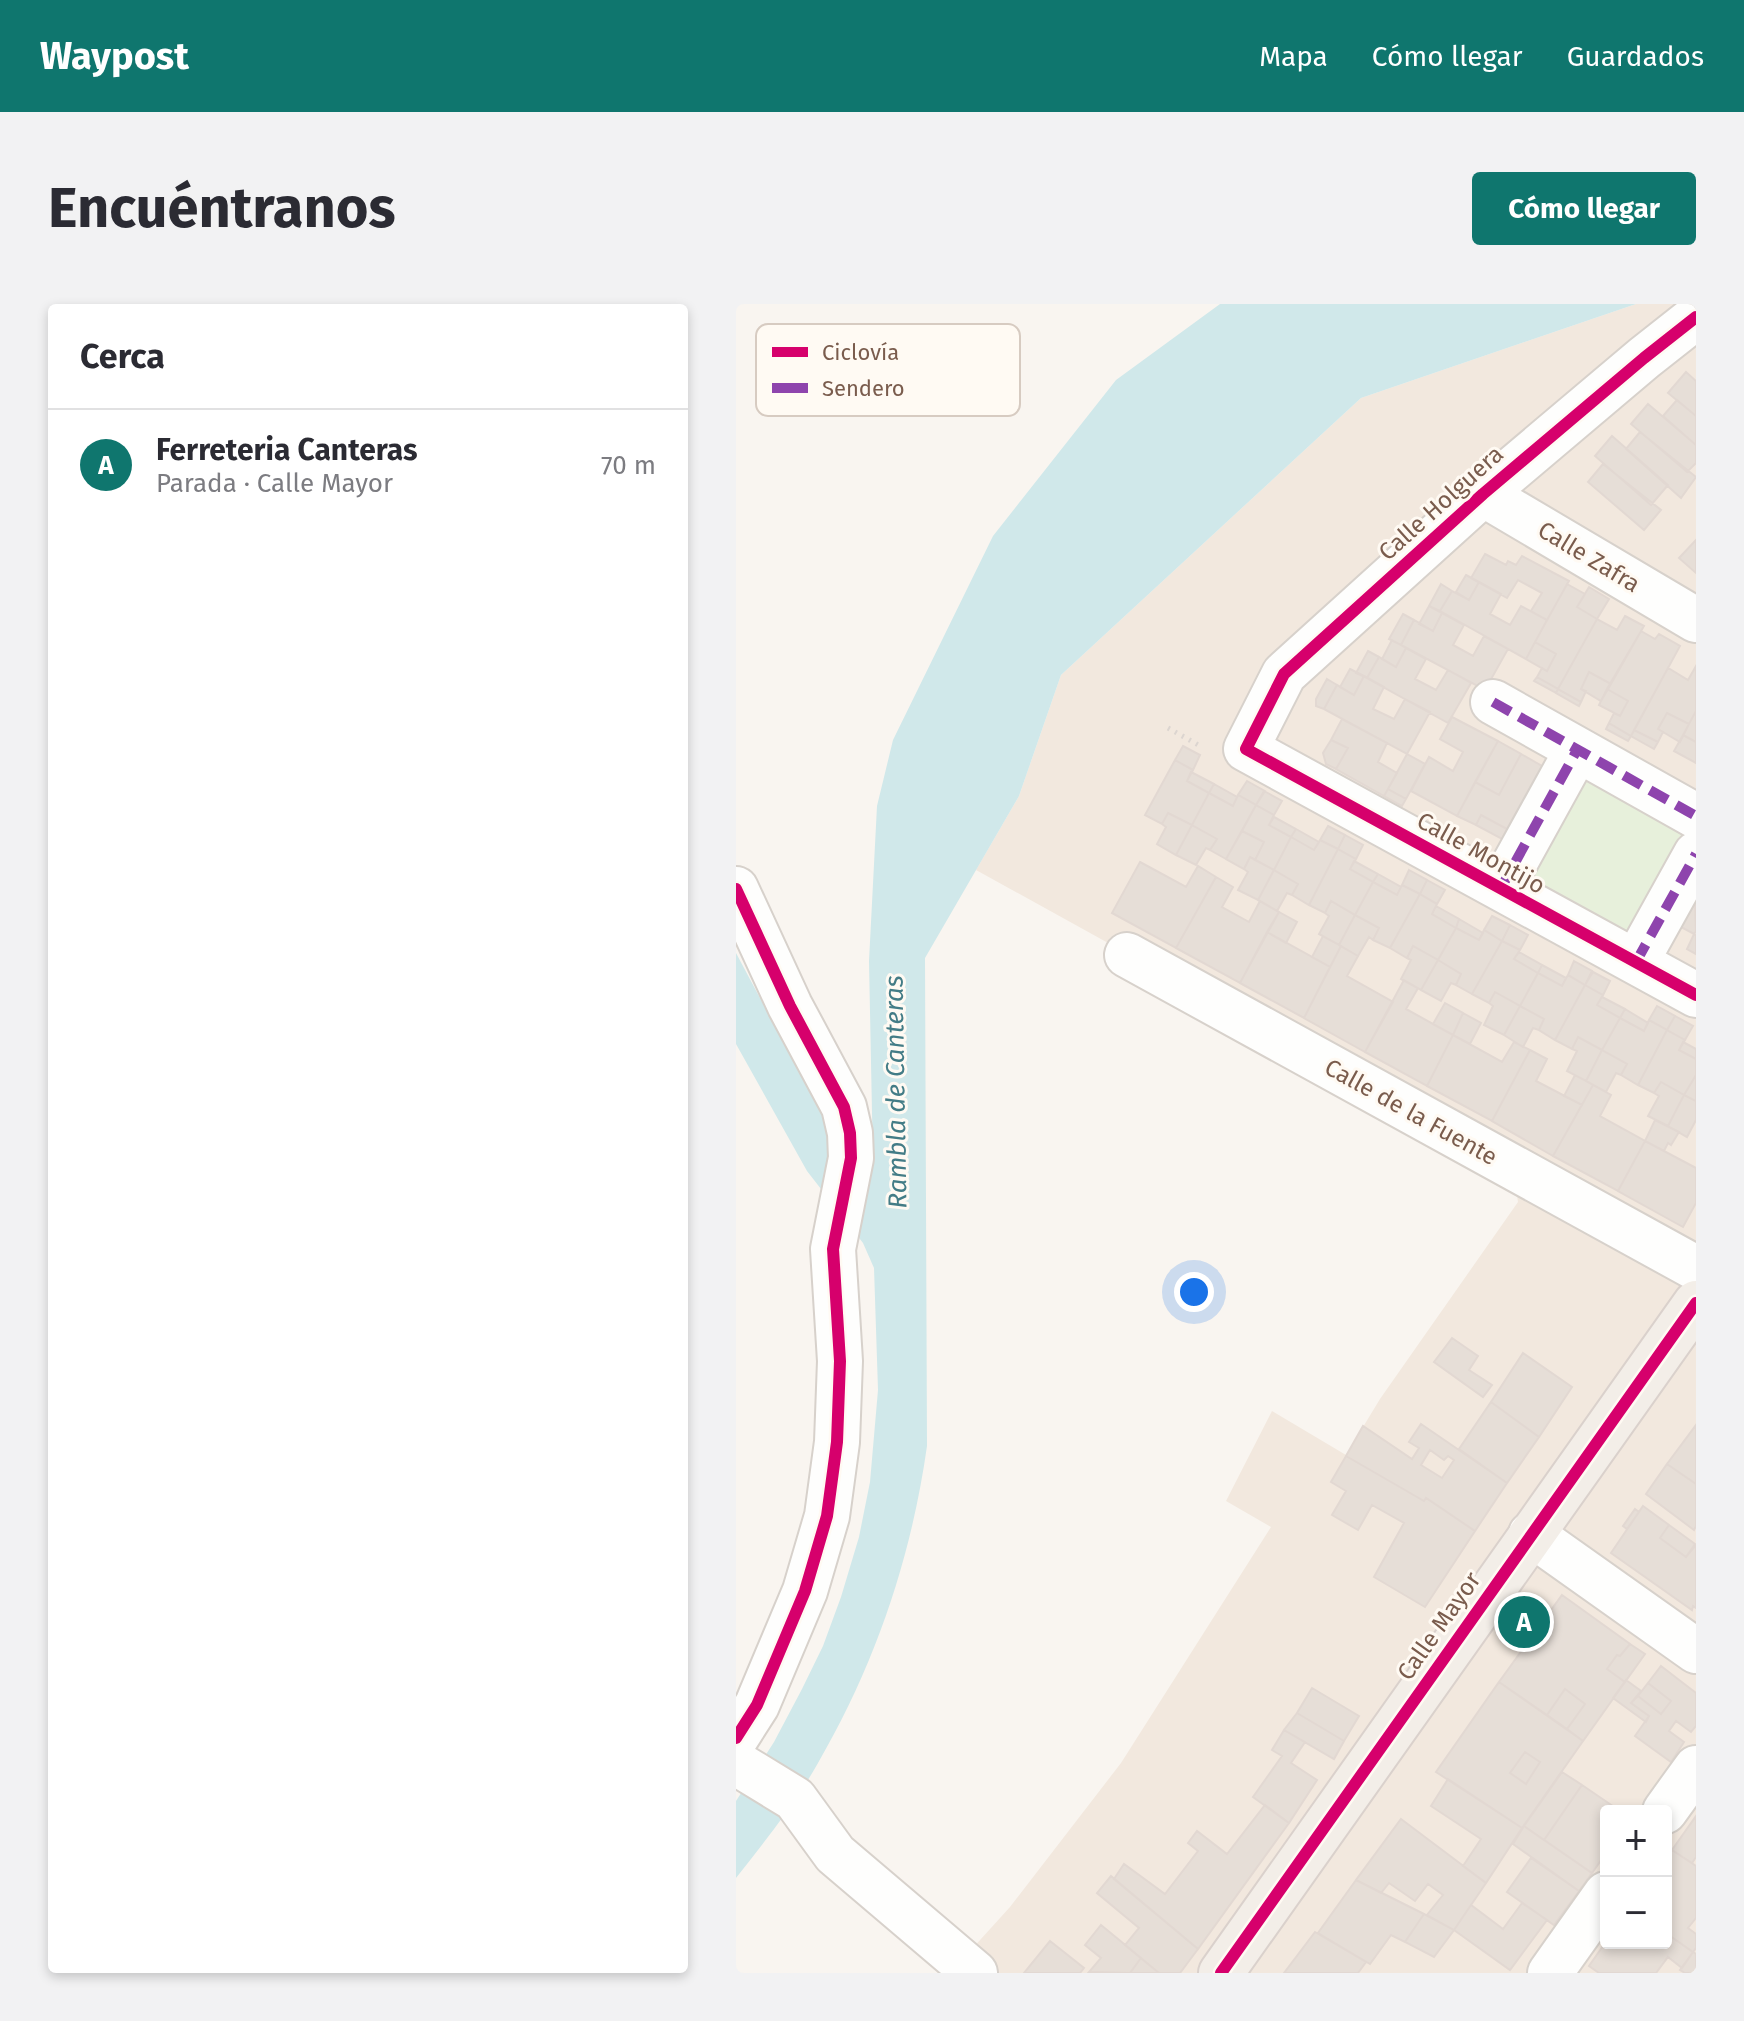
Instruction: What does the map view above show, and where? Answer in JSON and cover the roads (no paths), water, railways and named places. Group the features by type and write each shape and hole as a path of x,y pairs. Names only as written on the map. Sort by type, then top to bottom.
{"main road":[{"name":"Calle Mayor","path":"1221,1973 1696,1304"}],"street":[{"name":"Calle Holguera","path":"1246,749 1284,674 1483,494 1696,317"},
{"name":"Calle Zafra","path":"1483,494 1696,620"},
{"path":"1493,702 1696,816"},
{"name":"Calle Montijo","path":"1246,749 1696,995"},
{"path":"1501,888 1577,750"},
{"path":"1636,962 1696,854"},
{"path":"736,889 790,1006 844,1107 850,1133 851,1158 833,1249 840,1330 837,1442 827,1516 805,1591 757,1705 742,1759 795,1799 835,1854 975,1973"},
{"name":"Calle de la Fuente","path":"1127,955 1696,1268"},
{"path":"1531,1534 1692,1648"},
{"path":"1669,1805 1696,1768"},
{"path":"1550,1973 1600,1902"}],"water":[{"name":"Rambla de Canteras","path":"1220,304 1636,304 1361,398 1061,675 1019,796 925,958 927,1446 901,1570 873,1649 838,1726 800,1793 736,1878 736,1801 774,1742 823,1646 859,1537 870,1482 878,1390 874,1268 863,1243 807,1171 736,1044 736,953 835,1139 861,1168 873,1163 869,961 877,806 893,740 993,536 1116,380"}],"place":[{"name":"Ferreteria Canteras","path":"1524,1622"}]}
